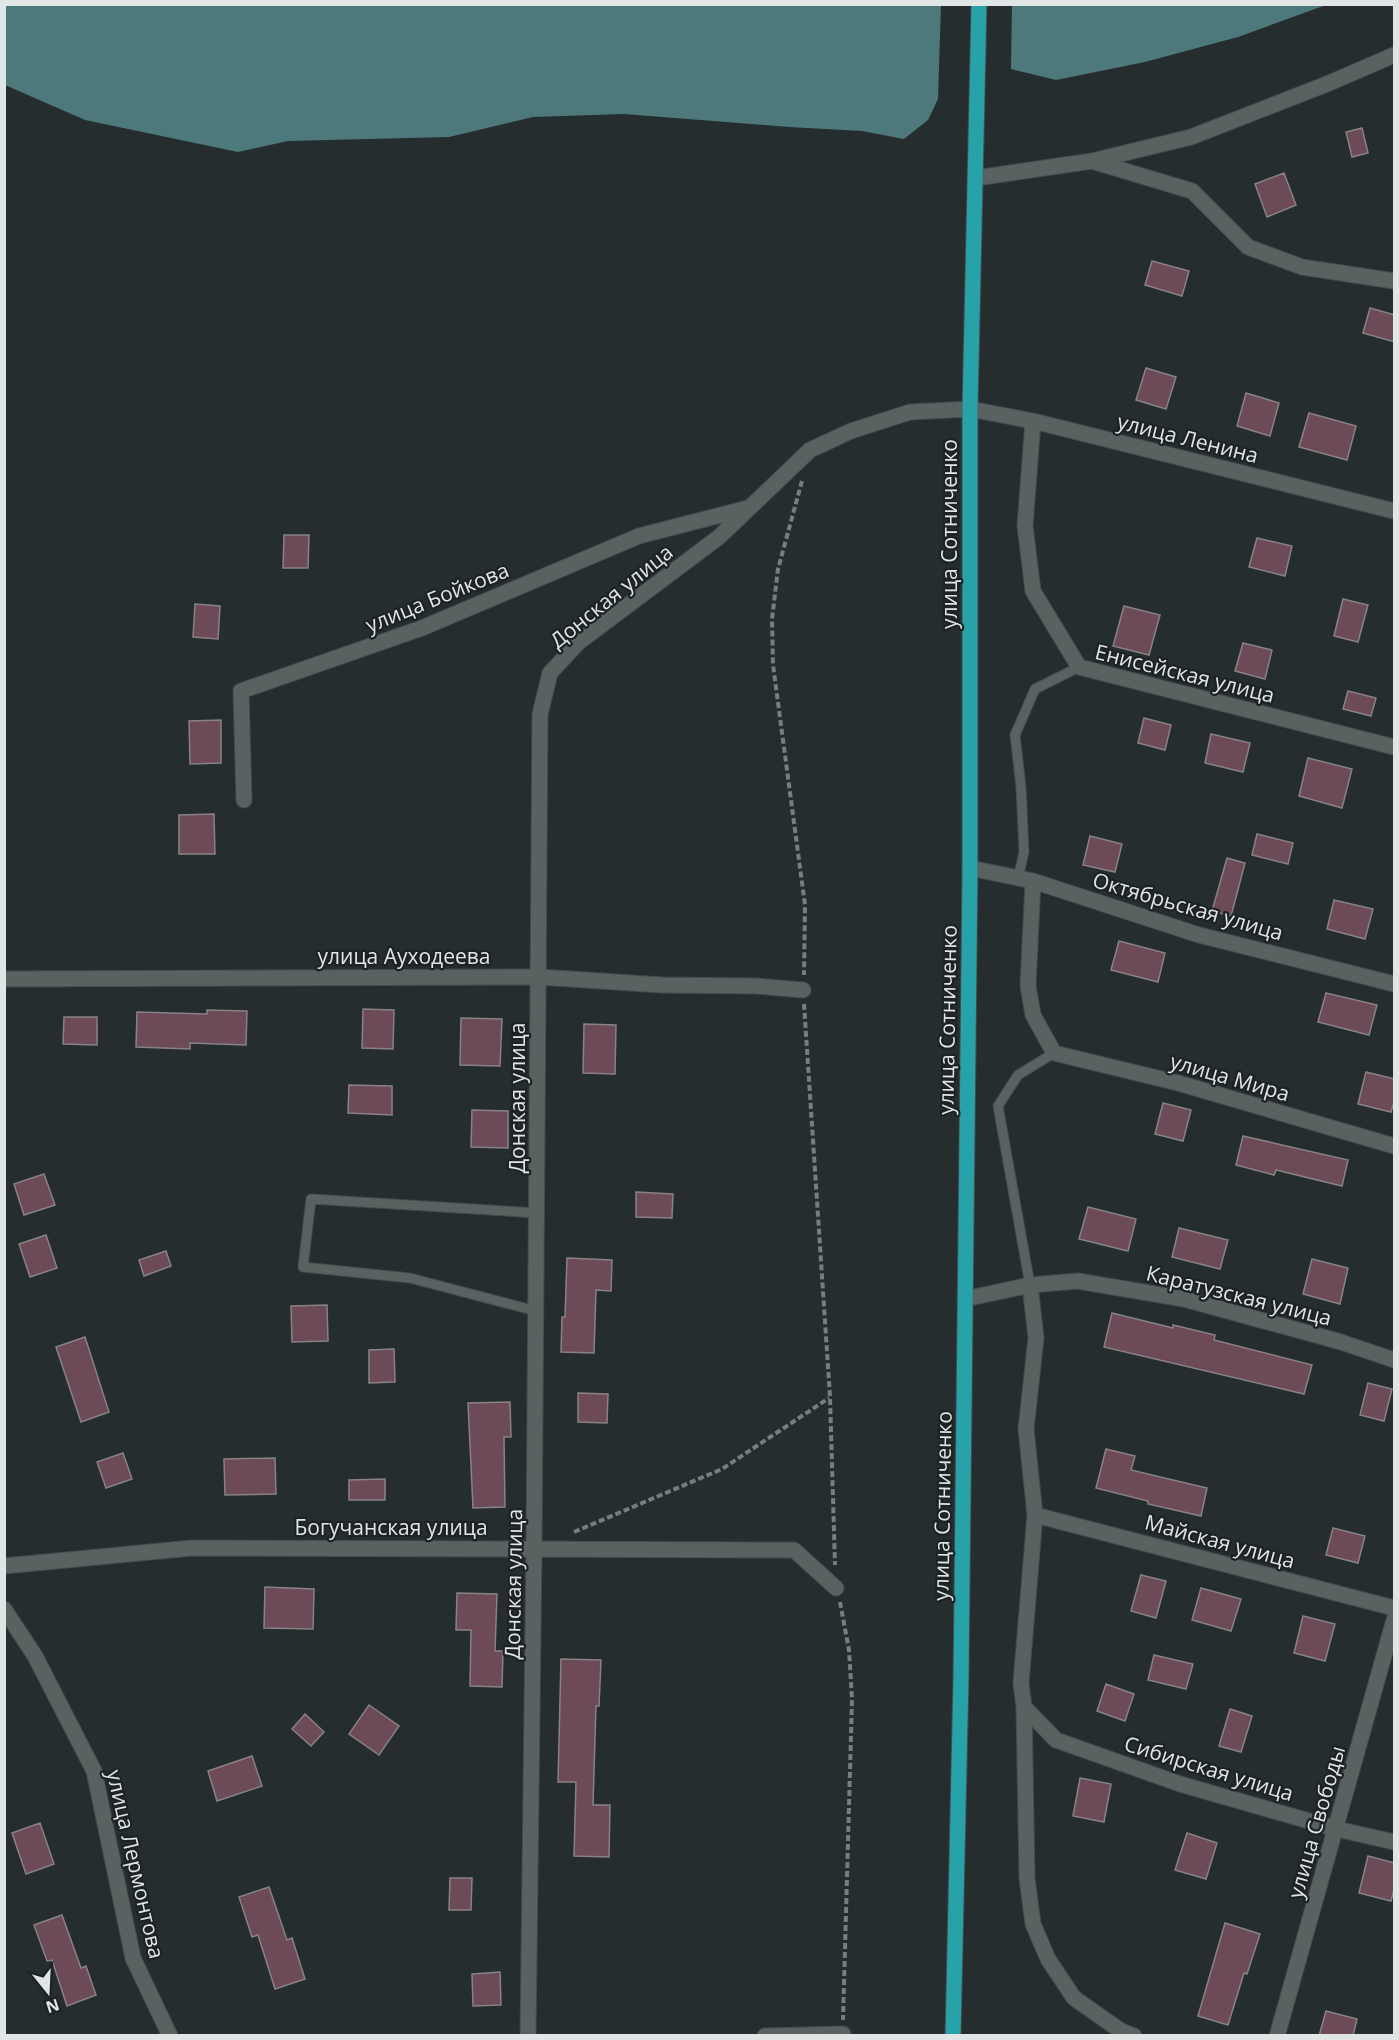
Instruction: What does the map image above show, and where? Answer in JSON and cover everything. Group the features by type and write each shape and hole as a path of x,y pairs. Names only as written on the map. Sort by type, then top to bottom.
{"main road":[{"name":"улица Сотниченко","path":"953,2036 961,1677 970,868 970,409 980,4"}],"street":[{"path":"976,178 1092,161 1191,137 1328,84 1395,55"},
{"path":"1092,161 1192,191 1248,247 1302,267 1395,281"},
{"name":"улица Ленина","path":"970,409 1033,420 1395,512"},
{"name":"Донская улица","path":"528,2036 540,714 550,673 579,642 719,537 810,450 851,431 910,412 970,409"},
{"name":"Енисейская улица","path":"1033,420 1025,526 1033,591 1079,667 1395,747"},
{"name":"улица Бойкова","path":"244,800 241,691 422,628 639,536 751,507"},
{"name":"Октябрьская улица","path":"970,868 1025,880 1200,935 1395,984"},
{"path":"1025,880 1028,986 1033,1015 1054,1053"},
{"name":"улица Ауходеева","path":"4,979 539,977 662,985 756,986 803,990"},
{"name":"улица Мира","path":"1054,1053 1178,1083 1395,1146"},
{"name":"Каратузская улица","path":"965,1299 1030,1285 1078,1281 1184,1299 1341,1342 1395,1360"},
{"path":"1030,1285 1036,1338 1026,1429 1035,1515 1021,1683 1024,1707 1027,1878 1033,1924 1048,1959 1074,1998 1121,2031 1134,2036"},
{"name":"Майская улица","path":"1035,1515 1395,1608"},
{"name":"Богучанская улица","path":"4,1566 192,1548 794,1550 836,1588"},
{"name":"улица Лермонтова","path":"4,1610 35,1656 94,1771 133,1958 170,2036"},
{"name":"улица Свободы","path":"1277,2036 1395,1620"},
{"name":"Сибирская улица","path":"1024,1707 1056,1740 1180,1784 1395,1842"},
{"path":"765,2036 843,2034"}],"lane":[{"path":"1025,880 1021,786 1015,735 1035,689 1079,667"},
{"path":"1030,1285 998,1106 1018,1075 1054,1053"},
{"path":"536,1311 410,1278 303,1267 311,1199 537,1214"}],"path":[{"path":"810,450 778,569 772,619 773,665 805,905 803,990 830,1397 836,1588 849,1650 852,1699 843,2034"},
{"path":"566,1535 722,1469 830,1397"}],"water":[{"path":"5,4 941,5 938,99 928,120 904,139 862,131 624,114 533,117 449,137 288,141 238,152 85,120 5,85"},
{"path":"1012,4 1326,5 1238,37 1145,62 1056,80 1011,69"}],"building":[{"path":"1362,128 1368,153 1352,157 1346,132"},
{"path":"1284,173 1296,205 1267,217 1255,184"},
{"path":"1152,261 1189,271 1182,296 1145,285"},
{"path":"1370,308 1395,315 1395,342 1363,333"},
{"path":"1146,368 1176,377 1166,409 1136,400"},
{"path":"1246,393 1279,403 1270,436 1237,426"},
{"path":"1309,413 1356,426 1347,460 1299,447"},
{"path":"284,535 309,535 308,568 283,568"},
{"path":"1257,538 1292,546 1285,576 1249,567"},
{"path":"1343,599 1368,605 1358,642 1334,636"},
{"path":"195,604 220,606 218,639 193,637"},
{"path":"1124,606 1160,615 1149,655 1113,646"},
{"path":"1243,643 1272,650 1265,679 1235,671"},
{"path":"1348,691 1376,698 1371,716 1343,709"},
{"path":"1144,718 1171,725 1165,750 1138,743"},
{"path":"221,720 221,763 190,764 189,721"},
{"path":"1211,734 1250,743 1243,772 1205,763"},
{"path":"1308,758 1352,769 1342,808 1299,796"},
{"path":"214,814 215,854 179,854 179,815"},
{"path":"1257,834 1293,843 1288,864 1252,855"},
{"path":"1090,836 1122,844 1115,872 1083,865"},
{"path":"1227,858 1245,863 1231,916 1212,911"},
{"path":"1334,900 1373,909 1365,939 1327,929"},
{"path":"1119,941 1165,953 1158,982 1111,970"},
{"path":"1326,993 1377,1005 1369,1035 1318,1022"},
{"path":"363,1009 394,1010 393,1049 362,1048"},
{"path":"207,1010 247,1011 246,1045 190,1043 190,1049 136,1047 137,1012 207,1014"},
{"path":"64,1017 97,1017 97,1045 63,1044"},
{"path":"461,1018 502,1019 500,1066 460,1065"},
{"path":"584,1024 616,1025 615,1074 583,1073"},
{"path":"1366,1072 1395,1079 1395,1099 1391,1112 1358,1104"},
{"path":"349,1085 392,1086 392,1115 348,1113"},
{"path":"1163,1103 1191,1110 1183,1141 1155,1134"},
{"path":"472,1110 508,1111 508,1148 471,1147"},
{"path":"1243,1136 1348,1160 1342,1186 1276,1170 1274,1175 1236,1165"},
{"path":"44,1174 55,1205 24,1215 14,1184"},
{"path":"636,1192 673,1194 672,1218 636,1217"},
{"path":"1088,1207 1136,1219 1128,1251 1079,1239"},
{"path":"1179,1228 1228,1240 1220,1269 1172,1257"},
{"path":"46,1235 57,1268 30,1277 19,1244"},
{"path":"166,1251 171,1266 144,1276 139,1260"},
{"path":"567,1258 612,1260 611,1291 596,1290 594,1353 561,1352"},
{"path":"1312,1259 1348,1268 1340,1304 1303,1294"},
{"path":"327,1305 328,1341 292,1342 291,1306"},
{"path":"1112,1313 1173,1328 1173,1325 1215,1335 1214,1340 1312,1365 1304,1394 1104,1347"},
{"path":"85,1337 109,1412 81,1422 56,1347"},
{"path":"394,1349 395,1382 369,1383 369,1350"},
{"path":"1368,1383 1392,1389 1384,1421 1360,1415"},
{"path":"578,1393 608,1394 607,1423 578,1422"},
{"path":"510,1402 511,1437 504,1437 505,1507 473,1508 468,1403"},
{"path":"1106,1449 1135,1456 1131,1470 1207,1488 1201,1516 1148,1504 1148,1501 1096,1488"},
{"path":"123,1453 132,1479 106,1488 97,1462"},
{"path":"275,1458 276,1494 225,1495 224,1459"},
{"path":"385,1479 385,1500 349,1500 349,1480"},
{"path":"1333,1528 1365,1536 1358,1563 1326,1555"},
{"path":"1141,1575 1166,1581 1156,1618 1131,1611"},
{"path":"265,1587 314,1589 313,1629 264,1628"},
{"path":"1201,1588 1241,1599 1231,1631 1192,1620"},
{"path":"457,1593 497,1594 495,1651 503,1651 502,1687 470,1686 471,1630 456,1630"},
{"path":"1303,1616 1335,1624 1325,1661 1294,1653"},
{"path":"1154,1655 1193,1664 1186,1689 1148,1680"},
{"path":"561,1659 601,1660 599,1706 596,1706 593,1805 610,1805 609,1857 574,1856 576,1782 558,1782"},
{"path":"1106,1684 1134,1694 1125,1721 1097,1711"},
{"path":"369,1705 399,1726 379,1755 349,1734"},
{"path":"1230,1709 1252,1716 1241,1752 1219,1746"},
{"path":"305,1714 324,1732 311,1746 292,1729"},
{"path":"252,1756 262,1786 217,1801 208,1771"},
{"path":"1080,1778 1111,1784 1104,1822 1073,1816"},
{"path":"40,1823 54,1864 26,1874 12,1833"},
{"path":"1187,1833 1217,1843 1206,1879 1175,1870"},
{"path":"1368,1856 1395,1863 1395,1885 1391,1901 1359,1893"},
{"path":"450,1878 472,1878 471,1910 449,1910"},
{"path":"269,1887 287,1940 292,1938 305,1979 275,1989 258,1935 252,1937 239,1897"},
{"path":"62,1915 81,1968 86,1966 96,1995 67,2006 52,1960 47,1961 34,1925"},
{"path":"1225,1923 1260,1934 1247,1974 1244,1973 1228,2025 1198,2016"},
{"path":"500,1972 501,2005 473,2006 472,1974"},
{"path":"1326,2011 1357,2019 1353,2036 1319,2036"}]}
